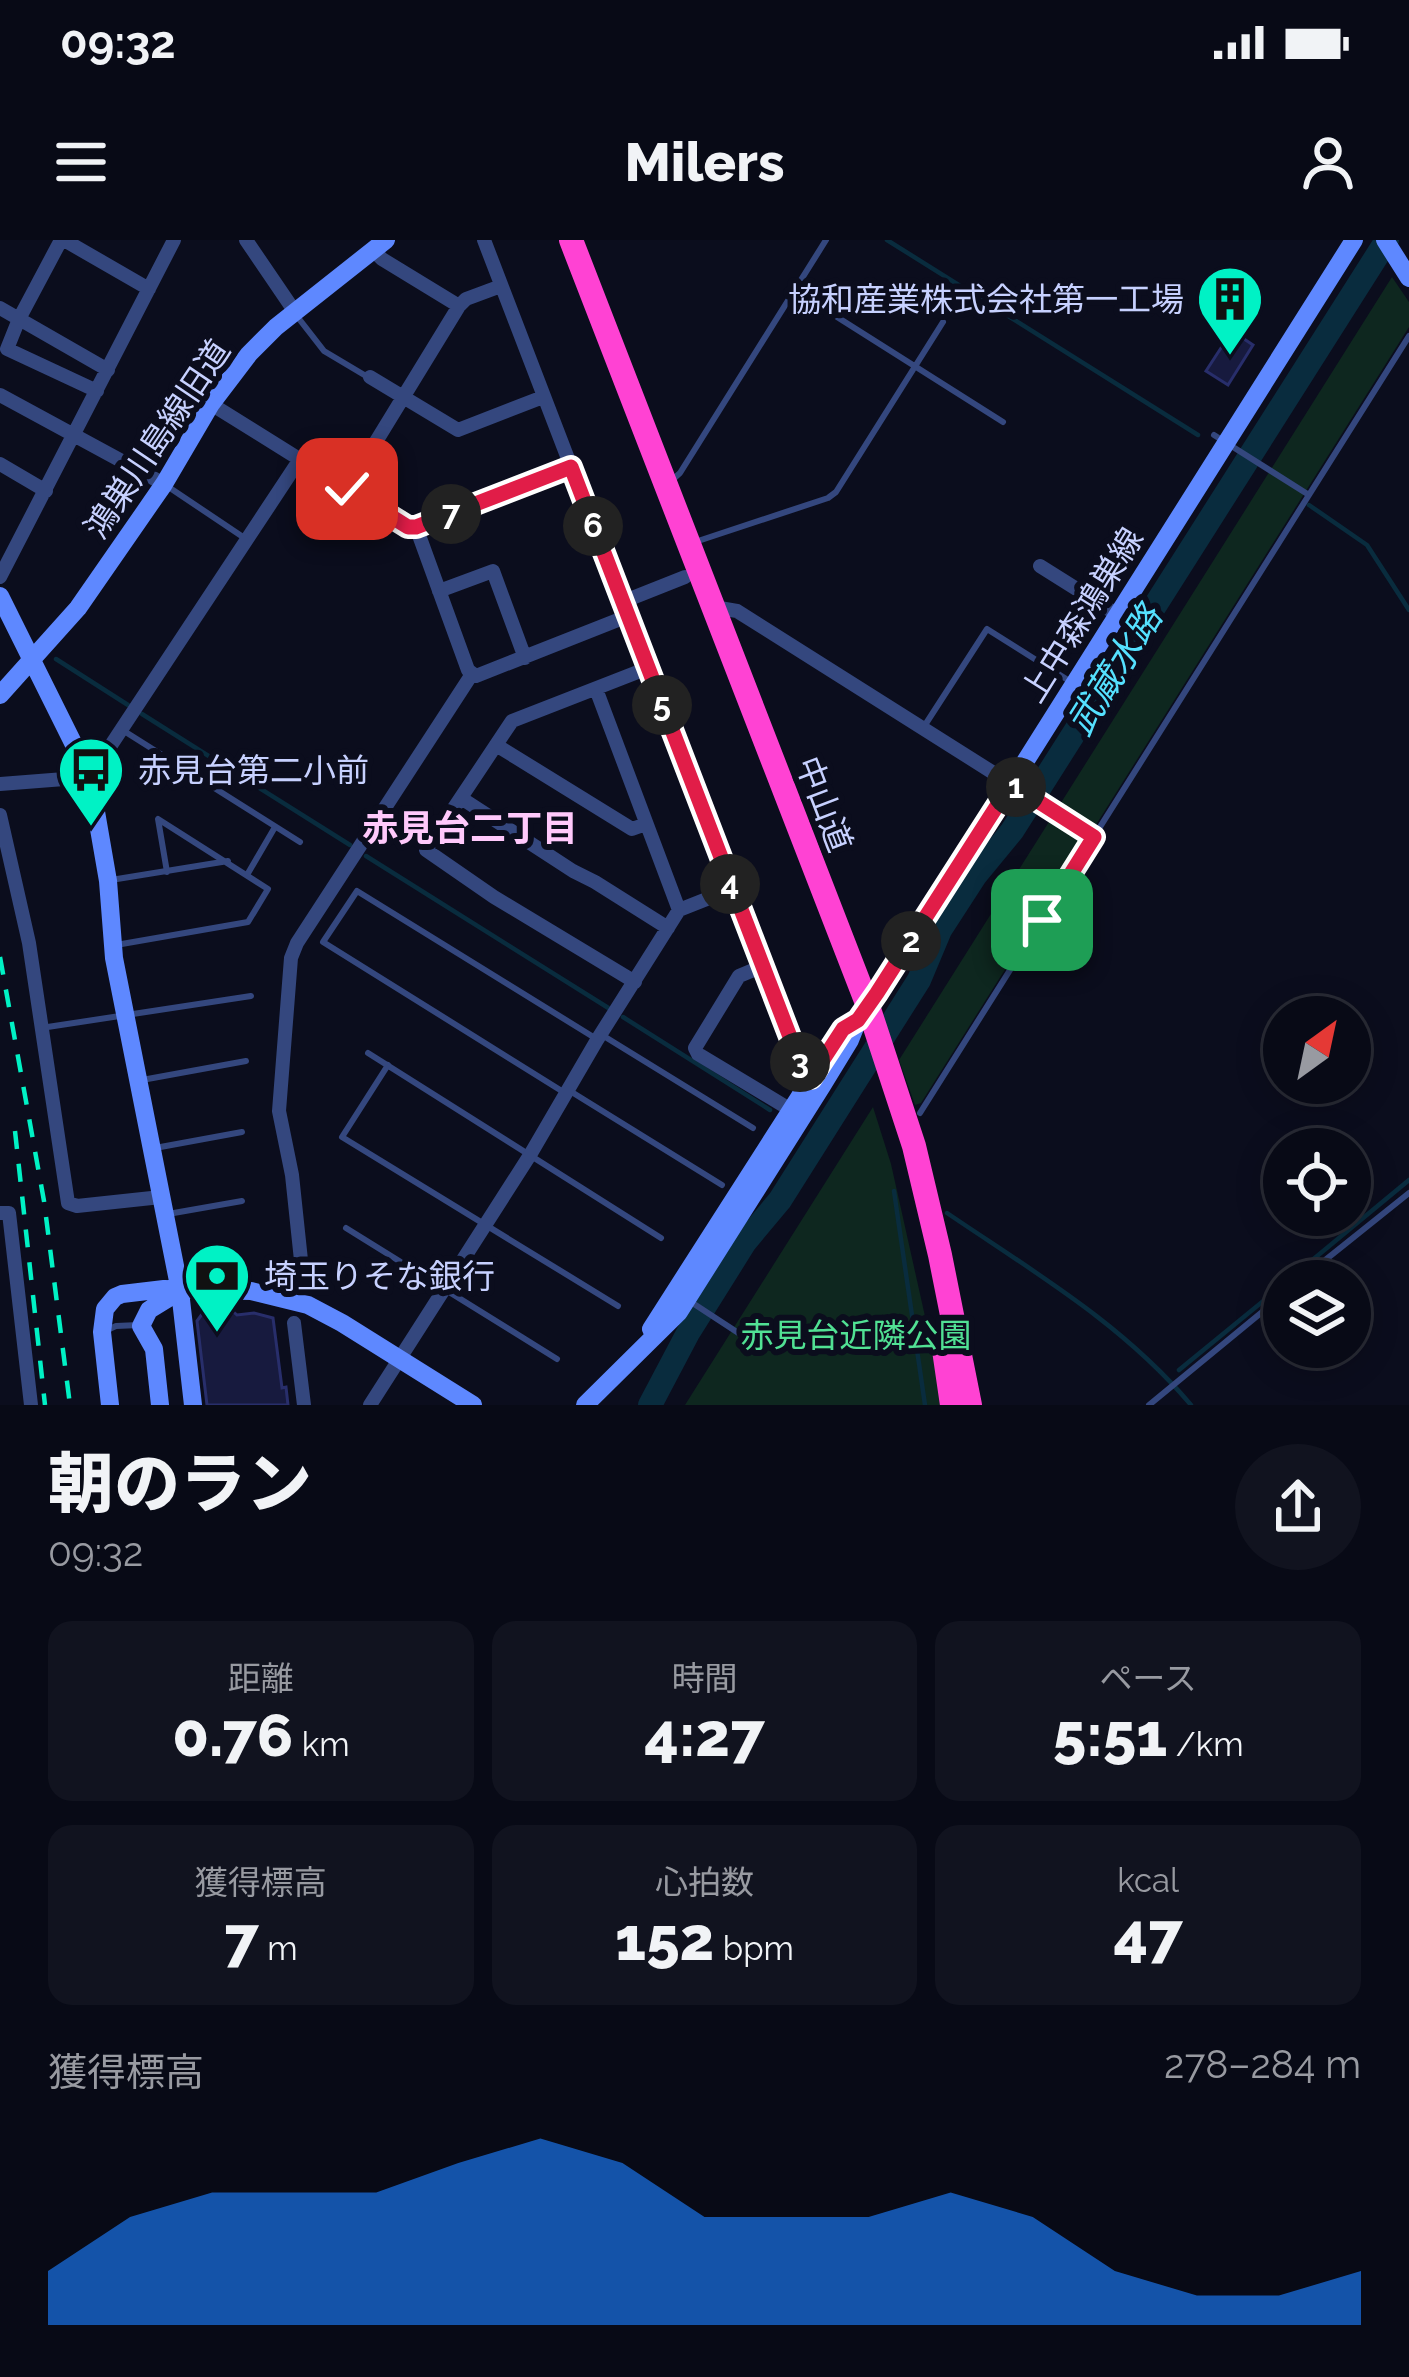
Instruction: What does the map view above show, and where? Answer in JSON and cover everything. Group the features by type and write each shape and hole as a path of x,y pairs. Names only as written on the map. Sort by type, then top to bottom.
{"highway":[{"name":"中山道","path":"556,240 685,577 865,1021"},
{"name":"中山道","path":"572,240 914,1146 970,1405"},
{"name":"中山道","path":"881,1068 928,1260 952,1405"}],"street":[{"path":"98,392 7,349 19,319 62,240 149,289"},
{"path":"0,577 174,240"},
{"path":"266,240 250,245 295,313"},
{"path":"484,240 802,1068 816,1082"},
{"name":"上中森鴻巣線","path":"816,1082 865,1021 1016,787 1074,684 1354,240"},
{"path":"380,246 382,259 458,307"},
{"name":"鴻巣川島線旧道","path":"0,695 78,608 249,354 380,246"},
{"path":"1389,247 1409,278"},
{"path":"347,489 458,307 466,299 502,286"},
{"path":"0,308 109,370"},
{"path":"370,377 453,430 543,397"},
{"path":"0,395 164,484"},
{"path":"211,404 408,527 571,467"},
{"path":"90,777 300,459"},
{"path":"0,464 46,491"},
{"path":"416,527 468,670 476,676 525,658 685,577"},
{"path":"1040,566 1118,615"},
{"path":"439,591 493,571 525,658"},
{"path":"0,596 90,777 108,880 112,945 180,1291 194,1405"},
{"path":"714,607 737,611 1016,787"},
{"path":"635,982 426,850 512,721 648,668"},
{"path":"303,1280 292,1175 279,1112 292,958 362,840 472,674"},
{"path":"596,689 680,910"},
{"path":"496,745 632,829 646,824"},
{"path":"0,784 90,777"},
{"path":"461,798 668,928"},
{"path":"0,815 29,943 68,1203 163,1206"},
{"path":"370,1405 680,910 732,890"},
{"path":"763,966 739,976 695,1048 791,1110"},
{"path":"686,1299 791,1110 816,1082"},
{"path":"585,1405 660,1332 686,1299 816,1082"},
{"path":"0,1214 9,1214 31,1405"},
{"path":"110,1405 102,1332 105,1310 115,1297 164,1289 251,1291 289,1298 327,1314 472,1405"},
{"path":"160,1405 154,1349 141,1326 149,1310 180,1291"},
{"path":"294,1323 304,1405"}],"lane":[{"path":"667,484 680,473 826,240"},
{"path":"807,298 1003,422"},
{"path":"295,313 324,351 370,377"},
{"path":"690,544 836,492 943,322"},
{"path":"920,1113 1409,336"},
{"path":"1226,442 1309,495"},
{"path":"164,484 247,540"},
{"path":"923,729 987,629 1074,684"},
{"path":"121,729 300,842"},
{"path":"1016,787 1094,837"},
{"path":"112,945 248,922 268,889 158,819 167,872"},
{"path":"247,875 275,827"},
{"path":"108,880 228,861"},
{"path":"722,1186 323,942 357,891 754,1128"},
{"path":"41,1028 251,995"},
{"path":"368,1053 661,1238"},
{"path":"138,1080 246,1061"},
{"path":"388,1065 342,1137 618,1306"},
{"path":"152,1149 242,1132"},
{"path":"1325,1260 1409,1193"},
{"path":"163,1206 242,1202"},
{"path":"346,1228 557,1359"},
{"path":"686,1299 743,1336"},
{"path":"1149,1405 1263,1311"},
{"path":"102,1332 116,1326 141,1326"}],"green space":[{"path":"1392,277 1409,302 1409,327 921,1103 915,1105 899,1060"},
{"name":"赤見台近隣公園","path":"873,1107 891,1164 942,1405 685,1405"}],"building":[{"name":"協和産業株式会社第一工場","path":"1232,331 1253,345 1228,385 1206,371"},
{"path":"228,1307 237,1315 273,1318 288,1405 207,1405 197,1321 205,1310"}],"waterway":[{"path":"887,240 1198,435"},
{"name":"武蔵水路","path":"650,1405 745,1242 780,1200 919,980 940,930 1012,831 1387,240"},
{"path":"1309,505 1367,545 1409,610"},
{"path":"56,659 128,705"},
{"path":"142,714 350,845"},
{"path":"366,856 610,1009"},
{"path":"623,1017 770,1110"},
{"path":"1312,1260 1409,1180"},
{"path":"894,1191 925,1405"},
{"path":"947,1213 1107,1324 1191,1405"},
{"path":"1179,1370 1263,1301"}],"railway":[{"path":"0,957 44,1201 70,1405"},
{"path":"15,1131 45,1405"}],"place":[{"name":"協和産業株式会社第一工場","path":"1230,358"},
{"name":"赤見台第二小前","path":"91,829"},
{"name":"埼玉りそな銀行","path":"217,1335"}],"district":[{"name":"赤見台二丁目","path":"470,828"}],"route":[{"path":"347,489 408,527 416,527 571,467 802,1068 811,1078 843,1029 858,1020 877,993 1011,784 1094,837 1042,920"}]}
